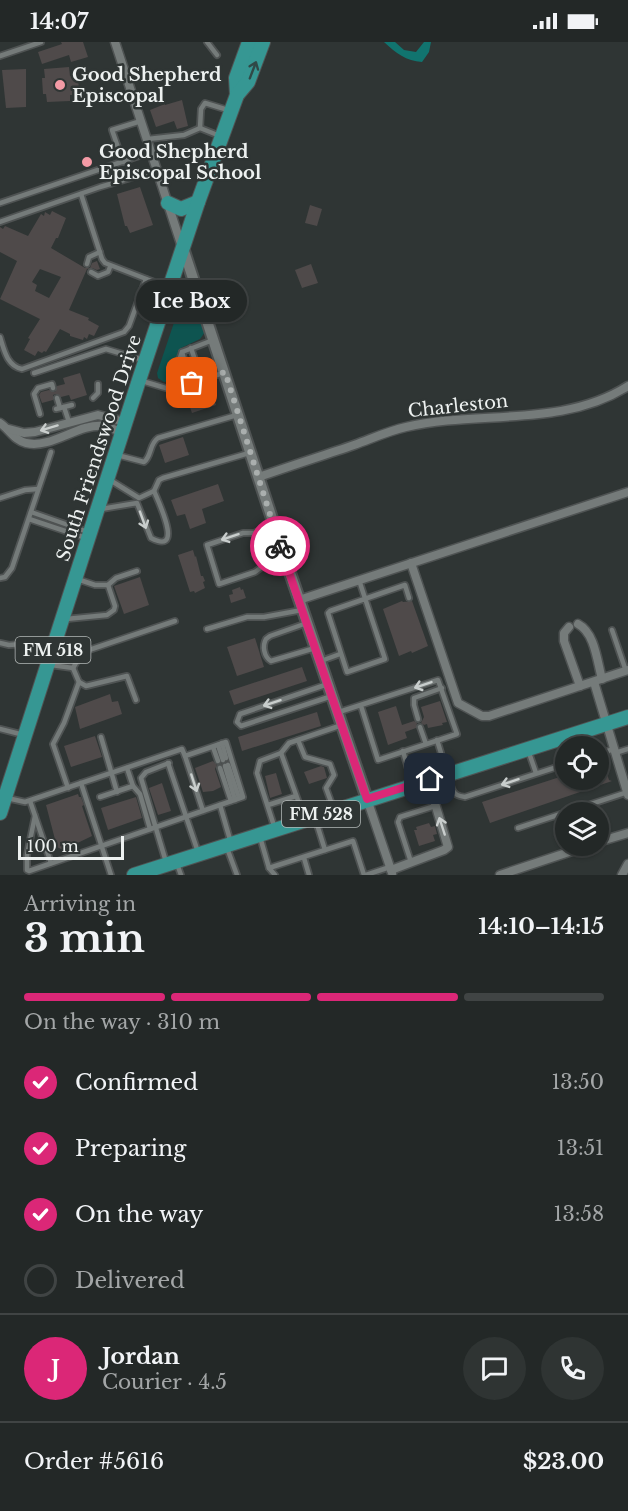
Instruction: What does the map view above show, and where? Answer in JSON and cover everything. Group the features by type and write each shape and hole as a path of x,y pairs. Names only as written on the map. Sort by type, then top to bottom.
{"main road":[{"name":"South Friendswood Drive","path":"2,802 169,289 237,94 236,78 249,42"},
{"name":"South Friendswood Drive","path":"237,94 248,82 263,42"},
{"path":"168,203 181,208 198,202"},
{"path":"169,289 186,287 197,293"},
{"name":"FM 528","path":"139,874 413,784 628,717"}],"street":[{"path":"115,42 274,525 391,870 448,847 428,780"},
{"name":"Charleston","path":"259,477 404,427 444,420 534,415 578,406 617,393 628,386"},
{"path":"0,423 9,429 24,433 98,415 124,428"},
{"path":"69,422 73,433"},
{"path":"9,429 15,438 25,443 39,444 102,426 124,428"},
{"path":"301,605 359,580 411,562 628,492"},
{"path":"411,562 458,703 482,716 489,716 627,670"},
{"path":"580,686 564,641 564,633 573,625 582,626 590,635 606,724 628,793"},
{"path":"609,838 628,832"},
{"path":"500,875 557,856"},
{"path":"622,875 628,864"}],"lane":[{"path":"0,56 41,42"},
{"path":"207,42 218,55"},
{"path":"200,128 201,109 205,103 231,111"},
{"path":"123,162 112,130 141,120"},
{"path":"148,140 184,135 200,128 221,136"},
{"path":"0,203 152,152"},
{"path":"0,222 158,170"},
{"path":"81,194 102,259 110,267 169,289"},
{"path":"87,264 89,257 100,252"},
{"path":"91,272 98,276 108,272 110,267"},
{"path":"0,338 7,359 15,367 22,369 124,332 129,326 146,279"},
{"path":"169,389 182,352 214,339"},
{"path":"191,348 196,363"},
{"path":"34,373 106,349 146,361"},
{"path":"182,352 186,366"},
{"path":"139,380 169,389 225,372"},
{"path":"40,414 34,394 38,388 52,384 53,388"},
{"path":"93,398 98,393 98,384"},
{"path":"57,398 69,422"},
{"path":"60,408 72,405"},
{"path":"115,455 144,462 148,459 154,441 158,438 239,415"},
{"path":"0,579 5,577 12,568 51,452"},
{"path":"97,510 138,501 154,491 159,480 163,478 250,452"},
{"path":"107,478 138,501 151,538 160,541 168,536 169,528 154,491"},
{"path":"0,498 25,490 38,489"},
{"path":"31,512 89,536"},
{"path":"29,519 89,536"},
{"path":"254,533 263,566 255,572 219,584 207,545 243,533 254,533 274,525"},
{"path":"76,579 95,585 108,585 116,578 137,571"},
{"path":"359,580 366,599 385,659 347,672 328,613 366,599 405,585 409,598"},
{"path":"63,619 112,613 115,606 108,585"},
{"path":"207,629 247,617 264,617 301,605"},
{"path":"73,669 80,656 86,651 175,621"},
{"path":"307,623 266,639 263,648 271,661 315,648"},
{"path":"612,630 627,670"},
{"path":"0,643 9,645 33,643 53,649"},
{"path":"320,662 340,654"},
{"path":"48,664 73,669"},
{"path":"73,669 79,682 86,686 127,676 136,700"},
{"path":"338,713 438,680 457,734 378,760 361,706"},
{"path":"68,788 53,744 64,723 79,682"},
{"path":"328,684 240,714 237,722 241,726 332,696"},
{"path":"418,719 414,698 442,688"},
{"path":"275,829 256,772 260,762 281,753 289,743 342,725"},
{"path":"420,727 426,744"},
{"path":"0,729 24,735"},
{"path":"101,737 117,792"},
{"path":"298,740 305,757 330,764 334,775 326,788 333,810"},
{"path":"437,740 454,793 465,797 555,767"},
{"path":"35,816 27,855 27,870 29,871 243,797 226,742 185,756"},
{"path":"218,745 222,760 218,745"},
{"path":"528,748 536,773"},
{"path":"2,802 30,801 182,749 202,811"},
{"path":"609,752 628,749"},
{"path":"403,752 413,784"},
{"path":"281,753 297,796 325,850"},
{"path":"166,754 198,854"},
{"path":"153,828 141,778 146,772 168,763"},
{"path":"235,800 224,766 235,800"},
{"path":"128,768 133,786 140,794 153,828 181,875"},
{"path":"81,783 111,875"},
{"path":"100,797 133,786"},
{"path":"518,828 628,793"},
{"path":"268,805 297,796"},
{"path":"30,801 51,863"},
{"path":"220,805 237,875"},
{"path":"411,862 398,822 400,817 435,806"},
{"path":"259,834 269,868 275,875"},
{"path":"269,868 353,840 365,875 391,870"},
{"path":"304,858 309,875"}],"shaded area":[{"path":"384,42 395,42 404,50 416,52 424,42 431,42 429,52 422,62 401,56"},
{"path":"184,293 193,295 205,332 200,339 181,348 168,381 164,382 158,378 157,373"}],"building":[{"path":"61,42 83,42 88,57 71,62 69,55 42,64 38,52 62,44"},
{"name":"Good Shepherd Episcopal","path":"69,67 70,76 78,76 79,92 70,95 70,101 47,102 46,94 43,94 44,69"},
{"path":"26,69 26,107 6,108 2,70"},
{"path":"182,100 188,126 177,129 174,121 156,127 150,110"},
{"path":"140,187 153,225 130,233 125,226 117,194"},
{"path":"310,205 322,209 317,226 305,223"},
{"path":"52,211 66,218 51,248 85,268 90,268 92,263 97,261 100,269 87,269 69,310 89,318 88,320 99,326 94,336 89,334 87,339 84,337 83,340 70,336 60,329 46,352 38,351 35,356 24,350 30,339 28,338 40,319 0,299 17,261 0,252 0,227 3,229 5,226 28,236 41,214 44,216 45,212 50,215","holes":["40,269 61,277 49,298 35,291 37,285 32,282"]},
{"path":"311,264 318,283 302,288 295,270"},
{"path":"200,361 202,361 206,374 181,382 179,374 181,367 188,370 192,364 200,366"},
{"path":"80,373 87,395 71,400 69,395 61,397 56,394 53,395 53,400 42,403 39,395 41,392 49,390 55,392 57,386 65,384 63,378"},
{"path":"211,391 216,405 192,413 187,399"},
{"path":"183,437 189,455 165,463 159,445"},
{"path":"218,484 224,501 202,509 206,523 190,529 185,514 177,516 171,500"},
{"path":"193,550 201,576 205,581 203,582 205,588 195,593 190,592 178,555"},
{"path":"140,577 149,605 124,614 114,586"},
{"path":"240,587 246,598 231,603 229,595 233,594 232,590"},
{"path":"402,601 412,601 428,646 399,656 383,609"},
{"path":"255,638 264,667 237,676 227,647"},
{"path":"302,667 307,681 234,705 229,691"},
{"path":"110,694 112,702 118,701 122,714 80,729 75,707"},
{"path":"440,701 447,722 428,728 427,724 421,723 424,717 421,707"},
{"path":"396,706 402,725 414,721 417,723 416,728 405,732 407,738 388,745 378,712"},
{"path":"317,712 321,726 242,751 238,737"},
{"path":"95,736 102,757 71,767 64,746"},
{"path":"213,761 217,765 215,769 221,787 203,792 195,768"},
{"path":"324,767 327,778 309,784 304,772"},
{"path":"276,773 282,794 270,798 265,776"},
{"path":"555,779 555,790 586,790 490,823 482,802"},
{"path":"162,783 171,811 158,815 149,788"},
{"path":"78,794 84,805 82,806 92,836 63,850 57,847 46,805"},
{"path":"136,797 142,818 108,830 101,808"},
{"path":"429,823 431,827 435,826 437,834 433,835 435,841 419,846 414,830 417,830 416,827"}],"way so far":[{"path":"192,383 225,372 280,546"}],"place":[{"name":"Good Shepherd Episcopal","path":"60,85"},
{"name":"Good Shepherd Episcopal School","path":"87,162"},
{"name":"Ice Box","path":"192,383"}],"route":[{"path":"280,546 367,799 430,779"}]}
